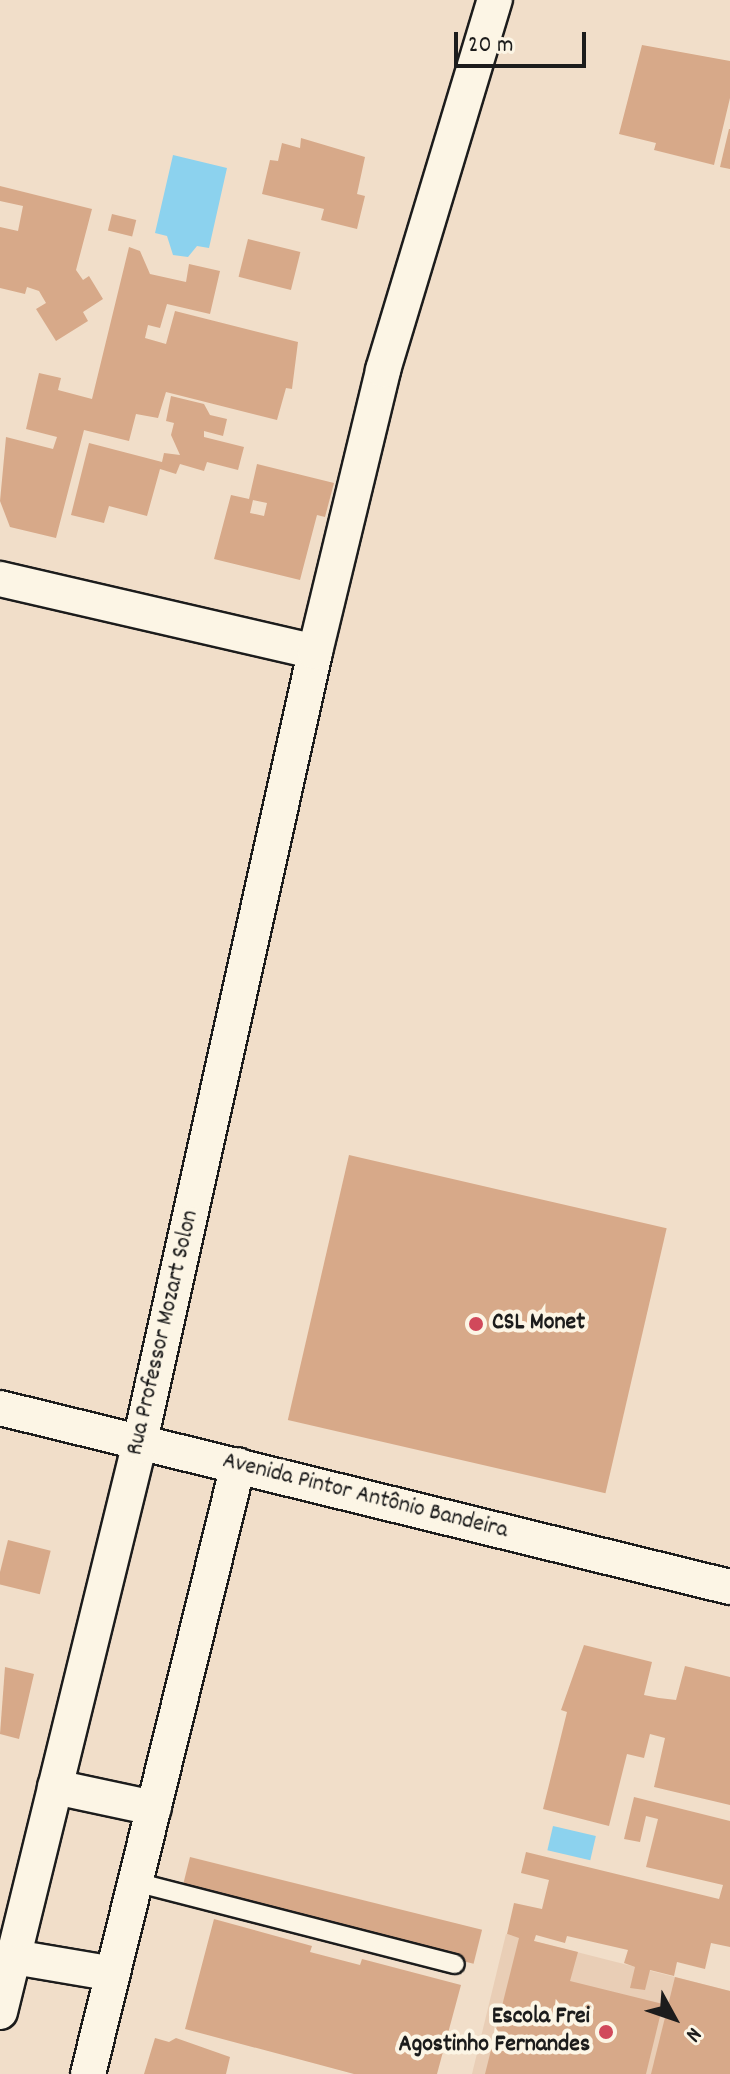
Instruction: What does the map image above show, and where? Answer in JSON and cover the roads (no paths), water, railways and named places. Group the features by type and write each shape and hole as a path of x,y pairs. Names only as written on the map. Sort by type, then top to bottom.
{"street":[{"name":"Rua Professor Mozart Solon","path":"0,2012 139,1446 315,652 383,370 495,0"},
{"path":"0,579 315,652"},
{"name":"Avenida Pintor Antônio Bandeira","path":"0,1408 139,1446 238,1465 730,1587"},
{"path":"88,2074 238,1465"},
{"path":"55,1787 154,1808"},
{"path":"14,1957 113,1974"}],"lane":[{"path":"135,1882 455,1964"}],"water":[{"path":"173,155 227,168 209,248 197,246 188,257 173,255 167,236 155,233"},
{"path":"553,1826 596,1836 590,1860 547,1850"}],"place":[{"name":"CSL Monet","path":"476,1324"},
{"name":"Escola Frei Agostinho Fernandes","path":"606,2032"}]}
